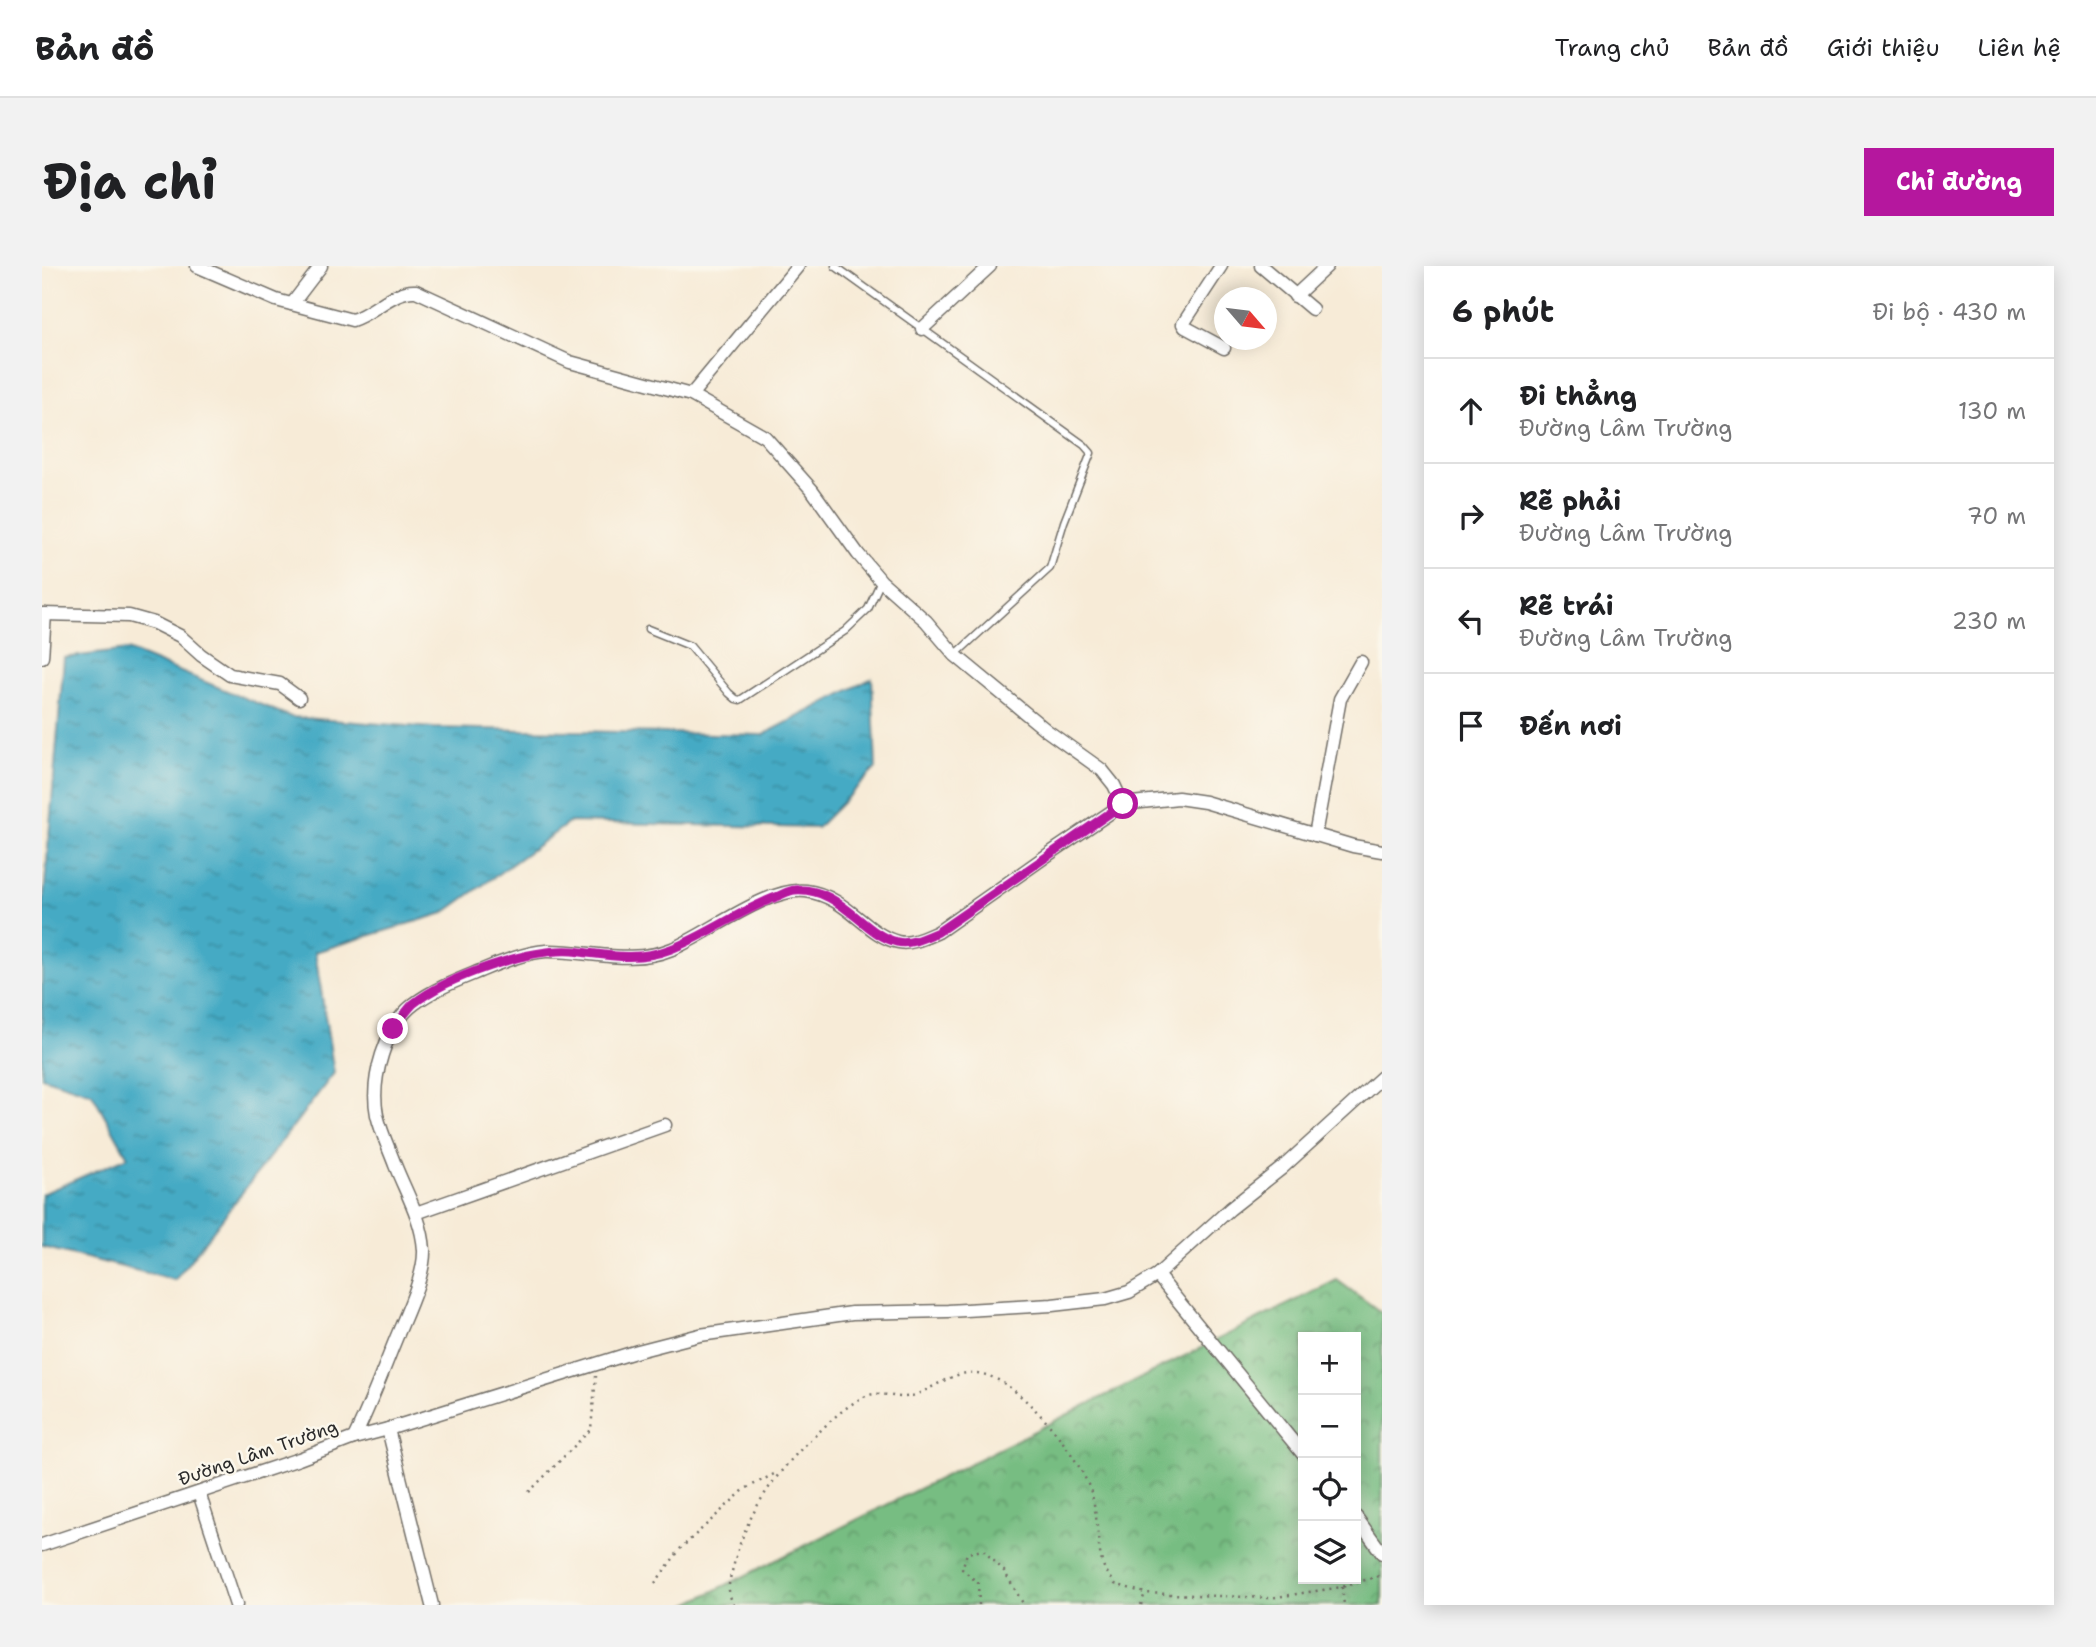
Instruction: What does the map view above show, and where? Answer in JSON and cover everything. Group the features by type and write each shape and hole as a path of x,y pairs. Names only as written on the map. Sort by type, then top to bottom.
{"street":[{"path":"197,266 292,304 352,320 405,292 416,291 570,362 691,395 765,437 813,490 858,554 881,581 926,621 956,655 1046,730 1102,770 1114,785 1123,804"},
{"path":"292,304 321,266"},
{"path":"691,395 799,266"},
{"path":"922,329 990,266"},
{"path":"1214,343 1183,324 1220,266"},
{"path":"1261,266 1312,309"},
{"path":"1295,296 1327,266"},
{"path":"42,657 44,614 129,616 154,623 180,636 201,655 230,674 280,684 299,698"},
{"path":"1315,835 1340,699 1361,662"},
{"name":"Đường Lâm Trường","path":"42,1545 354,1438 415,1291 424,1251 416,1213 377,1115 375,1087 380,1059 393,1029 412,1005 440,988 491,966 542,951 571,951 607,957 639,958 650,955 671,949 756,904 794,890 819,893 839,902 882,935 898,942 919,940 938,932 1123,804 1178,798 1205,802 1353,846 1382,850"},
{"path":"354,1438 638,1351 700,1335 852,1313 961,1311 1052,1305 1105,1299 1129,1292 1157,1275 1230,1209 1282,1168 1382,1077"},
{"path":"416,1213 665,1125"},
{"path":"1157,1275 1298,1448"},
{"path":"388,1429 432,1605"},
{"path":"199,1493 236,1605"},
{"path":"1359,1521 1382,1553"}],"lane":[{"path":"835,266 1084,445 1091,453 1064,522 1050,568 956,655"},
{"path":"648,629 690,646 729,693 740,700 845,631 868,609 881,581"}],"path":[{"path":"529,1492 591,1429 596,1366"},
{"path":"734,1605 728,1589 736,1556 750,1517 779,1471 832,1419 867,1395 885,1393 900,1398 916,1394 956,1374 968,1373 993,1378 1031,1406 1054,1430 1087,1481 1094,1503 1102,1564 1115,1584 1144,1593 1270,1598 1342,1587 1382,1575"},
{"path":"655,1583 681,1548 745,1489 779,1471"},
{"path":"979,1605 978,1583 962,1569 967,1553 983,1550 1004,1570 1024,1605"},
{"path":"1342,1587 1344,1605"},
{"path":"1141,1605 1144,1593"}],"green space":[{"path":"1337,1280 1382,1313 1382,1605 686,1605"}],"water":[{"path":"127,650 291,717 434,728 763,735 872,678 876,768 817,828 570,822 444,913 315,952 334,1073 175,1280 42,1247 42,1194 128,1157 92,1093 42,1077 42,919 64,658"}],"route":[{"path":"393,1029 412,1005 440,988 491,966 542,951 639,958 671,949 756,904 794,890 819,893 839,902 882,935 898,942 919,940 938,932 1123,804"}]}
